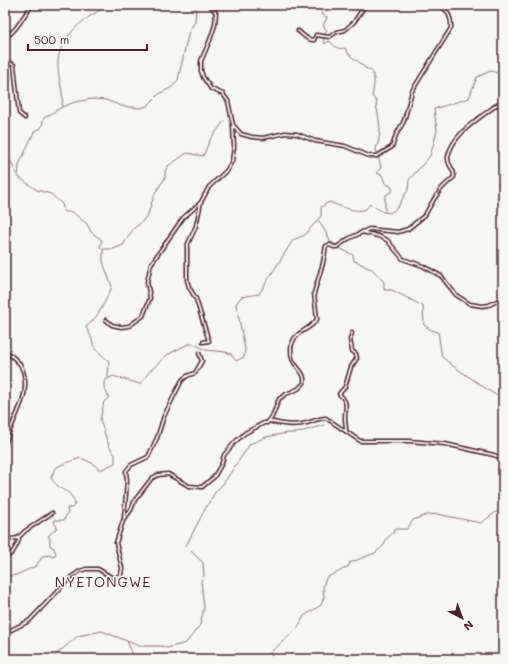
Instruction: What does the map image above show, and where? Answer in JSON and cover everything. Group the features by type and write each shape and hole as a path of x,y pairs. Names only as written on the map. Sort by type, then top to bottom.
{"main road":[{"path":"5,8 8,5"}],"street":[{"path":"5,38 12,34 20,24 29,11 31,5"},
{"path":"203,342 209,341 194,295 189,286 186,273 187,246 196,226 201,202 209,187 228,170 232,161 234,147 233,125 228,101 223,94 211,89 203,78 201,71 201,61 215,25 216,13 210,5"},
{"path":"298,31 304,34 306,38 311,40 314,40 316,35 329,37 345,30 354,22 364,5"},
{"path":"233,125 241,134 252,137 263,138 290,133 315,141 345,146 369,156 377,156 390,149 404,121 412,91 451,28 450,16 441,5"},
{"path":"5,60 14,65 20,113 25,118"},
{"path":"269,421 275,411 279,399 298,389 304,383 302,372 292,359 292,344 297,334 312,325 317,319 314,293 326,246 330,245 334,248 337,247 348,239 372,229 402,231 408,229 422,218 442,188 454,177 454,172 448,163 448,158 455,140 466,128 503,100"},
{"path":"106,320 112,325 121,327 128,326 143,316 150,298 147,282 151,264 183,218 201,202"},
{"path":"362,232 387,240 403,258 442,276 456,295 470,304 482,306 489,305 503,298"},
{"path":"346,432 345,399 339,394 345,387 351,367 357,358 356,354 352,351 350,339 352,333"},
{"path":"5,350 21,365 25,390 22,402 8,434 5,446"},
{"path":"5,633 29,621 71,577 80,571 86,569 98,569 113,578 120,575 122,568 116,543 124,518 127,481 126,471 131,465 148,457 157,438 164,416 182,380 195,373 202,361 199,353"},
{"path":"124,518 131,510 135,500 155,476 168,474 184,484 195,487 207,484 214,477 222,463 224,455 235,442 245,433 269,421 281,424 299,424 326,418 363,442 409,441 445,444 494,455 503,459"},
{"path":"5,540 18,538 52,514"},
{"path":"5,557 9,556 14,550 19,540 18,538"}],"waterway":[{"path":"18,177 19,165 34,132 41,128 44,118 62,107 62,94 58,74 59,56 62,46 74,29 92,15 111,5"},
{"path":"62,107 75,102 92,99 106,100 121,106 141,108 147,106 159,94 172,87 178,80 189,31 195,22 196,5"},
{"path":"318,5 323,9 321,14 327,17 323,26 327,30 323,37 325,44 329,41 337,48 345,48 352,57 365,68 371,70 374,76 372,96 377,102 376,106 380,128 376,149 381,167 377,173 382,175 385,183 392,187 392,191 385,196 385,211"},
{"path":"5,575 16,575 36,566 43,556 49,555 53,557 56,554 54,548 50,546 50,539 48,536 56,529 57,526 54,523 55,520 64,520 68,512 67,508 72,508 75,504 72,496 57,485 51,478 55,468 81,458 92,463 100,470 115,463 115,455 109,446 100,420 104,402 109,397 104,388 104,381 113,376 140,384 149,372 167,355 188,344 194,344 206,350 226,352 231,354 236,361 244,357 245,349 236,304 241,297 259,294 293,240 305,235 321,216 321,207 329,202 358,210 366,209 370,204 383,212 390,213 397,208 408,190 409,180 430,156 437,131 434,109 469,98 477,77 491,71 503,75"},
{"path":"108,377 109,361 95,349 86,327 98,314 112,287 103,262 103,249 114,249 123,245 134,228 141,223 148,214 155,193 165,178 165,171 168,166 187,153 203,156 210,140 224,121"},
{"path":"5,148 17,176 37,190 51,194 62,204 64,212 72,212 87,224 91,232 102,240 100,247 102,249"},
{"path":"319,221 330,242 353,255 354,261 372,269 384,282 384,290 392,290 423,306 424,325 431,330 438,332 442,357 494,394 503,395"},
{"path":"25,659 33,656 54,656 78,636 102,631 139,646 162,646 167,648 186,643 200,625 204,607 201,581 204,575 203,563 186,546 216,491 223,484 250,444 266,437 297,433 324,425"},
{"path":"265,659 297,629 304,616 321,605 324,597 323,587 326,578 349,566 349,563 375,553 384,545 386,539 395,529 407,529 413,520 427,515 437,514 481,523 496,512 503,511"},
{"path":"127,641 135,659"}],"district":[{"name":"NYETONGWE","path":"103,581"}]}
